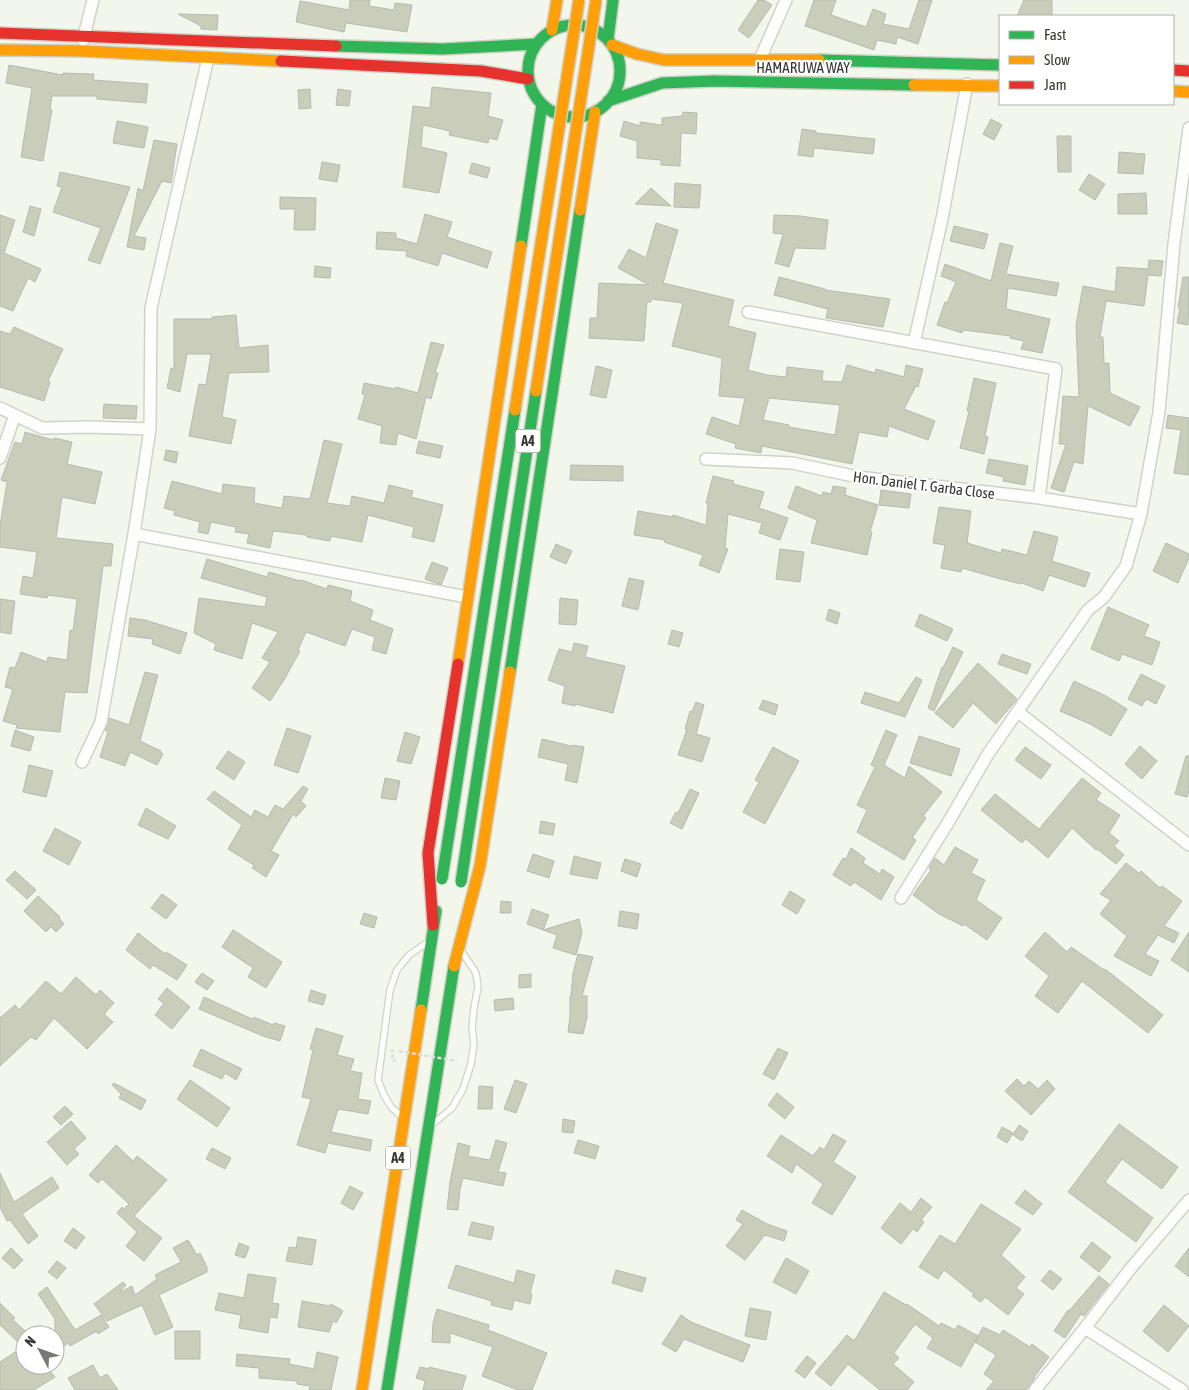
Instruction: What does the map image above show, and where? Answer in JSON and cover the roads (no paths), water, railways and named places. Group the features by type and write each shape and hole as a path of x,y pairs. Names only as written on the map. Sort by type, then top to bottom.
{"main road":[{"path":"552,30 557,0"},
{"name":"A4","path":"362,1390 433,925 442,879 579,0"},
{"name":"A4","path":"463,928 459,899 461,882 596,0"},
{"path":"613,0 610,42 619,64 618,84 608,102 595,112 582,116 567,117 553,112 542,104 533,93 528,79 529,61 536,44 552,30 565,26 579,25 593,29 610,42 637,54 664,60 760,59 999,64"},
{"path":"0,33 386,49 500,48 536,44"},
{"path":"0,50 82,52 481,71 528,79"},
{"path":"1174,70 1189,71"},
{"name":"HAMARUWA WAY","path":"608,102 662,83 714,81 999,86"},
{"path":"1174,91 1189,92"},
{"name":"A4","path":"433,925 428,853 542,104"},
{"name":"A4","path":"387,1390 452,978 458,947 480,866 595,112"}],"street":[{"path":"82,52 83,35 93,0"},
{"path":"760,59 786,0"},
{"path":"82,762 101,722 134,534 150,429 151,308 208,58"},
{"path":"914,343 942,219 967,84"},
{"path":"901,898 988,754 1088,610 1104,598 1126,566 1141,514 1159,412 1174,244 1189,128"},
{"path":"748,312 1056,369 1039,498"},
{"path":"0,408 42,428 150,429"},
{"path":"0,458 15,415"},
{"name":"Hon. Daniel T. Garba Close","path":"706,458 792,463 858,477 1039,498 1141,514"},
{"path":"134,534 466,597"},
{"path":"1018,712 1189,845"},
{"path":"1035,1390 1131,1268 1189,1200"},
{"path":"1085,1328 1182,1390"}],"lane":[{"path":"404,1118 391,1107 378,1080 390,990 397,970 409,954 431,940"},
{"path":"427,1129 452,1108 463,1089 472,1057 474,1043 472,1028 478,986 476,973 458,947"}]}
